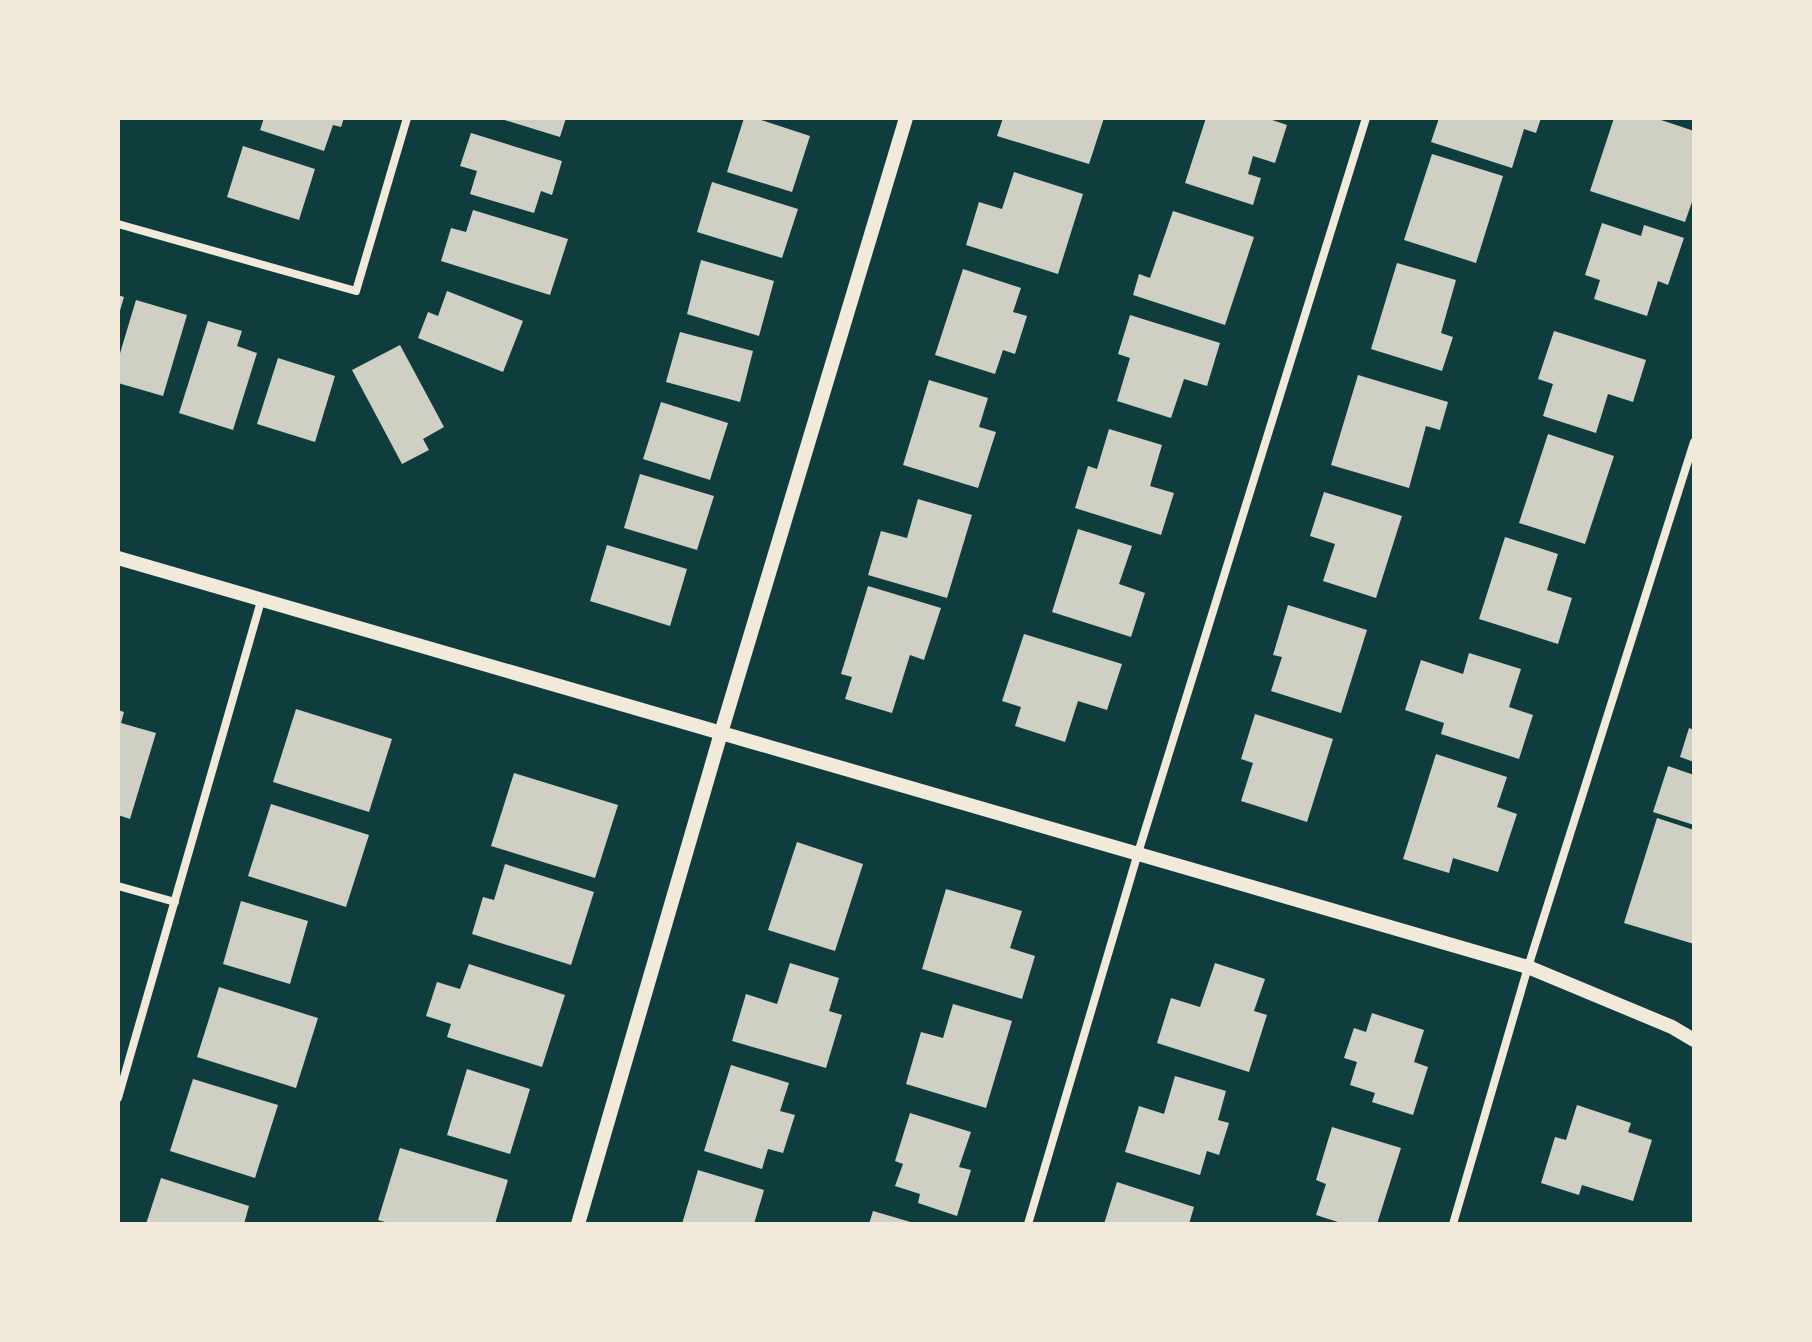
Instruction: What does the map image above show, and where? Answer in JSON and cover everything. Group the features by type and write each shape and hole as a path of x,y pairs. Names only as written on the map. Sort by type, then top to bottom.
{"street":[{"path":"118,224 356,291 407,118"},
{"path":"578,1224 721,733 906,118"},
{"path":"1028,1224 1138,853 1366,118"},
{"path":"1453,1224 1528,967 1694,442"},
{"path":"118,558 1528,967 1672,1027 1694,1040"},
{"path":"118,1098 261,601"},
{"path":"118,886 175,902"}],"building":[{"path":"264,118 344,118 341,127 333,125 324,151 260,130"},
{"path":"498,118 566,118 560,137"},
{"path":"744,118 755,118 810,136 792,192 727,172"},
{"path":"1003,118 1104,118 1089,164 997,136"},
{"path":"1206,118 1266,118 1287,125 1275,163 1253,156 1248,174 1261,178 1253,205 1185,183"},
{"path":"1439,118 1541,118 1536,133 1524,129 1512,168 1431,142"},
{"path":"1614,118 1655,118 1694,131 1694,196 1685,222 1590,191"},
{"path":"471,133 562,161 552,195 541,191 534,213 470,194 477,171 460,166"},
{"path":"243,146 315,169 299,220 227,197"},
{"path":"1432,154 1503,176 1476,263 1404,240"},
{"path":"1014,172 1083,194 1058,274 966,245 979,202 1002,209"},
{"path":"712,182 798,209 782,258 697,232"},
{"path":"473,210 568,239 550,295 441,261 451,228 466,232"},
{"path":"1173,211 1254,237 1225,325 1133,295 1139,274 1150,278"},
{"path":"1602,223 1641,236 1644,225 1684,238 1668,285 1658,281 1647,316 1594,299 1600,280 1585,275"},
{"path":"701,260 774,281 759,336 687,314"},
{"path":"1397,263 1456,280 1441,333 1453,337 1442,371 1371,349"},
{"path":"963,269 1021,288 1013,312 1027,316 1015,354 1003,350 995,374 935,355"},
{"path":"447,291 523,321 503,372 418,338 428,312 438,316"},
{"path":"118,295 124,297 119,314 118,314"},
{"path":"136,300 187,315 163,396 118,383 118,360"},
{"path":"1130,315 1220,343 1207,386 1184,379 1171,418 1117,401 1130,358 1118,354"},
{"path":"208,321 242,331 237,346 257,353 233,430 179,413"},
{"path":"1554,331 1646,360 1633,402 1608,394 1596,433 1543,416 1553,384 1538,379"},
{"path":"680,332 753,351 740,402 666,382"},
{"path":"400,345 444,427 423,439 429,450 402,464 352,370"},
{"path":"278,358 335,376 315,442 257,424"},
{"path":"1358,375 1448,402 1440,430 1426,426 1409,488 1331,465"},
{"path":"929,380 988,398 979,427 996,432 978,488 903,465"},
{"path":"661,402 728,423 710,480 643,459"},
{"path":"1109,429 1162,445 1150,486 1174,493 1161,535 1075,508 1088,466 1097,469"},
{"path":"1548,434 1614,456 1585,544 1519,523"},
{"path":"640,474 714,496 697,550 624,528"},
{"path":"1324,492 1402,516 1376,598 1323,581 1335,544 1310,536"},
{"path":"918,499 972,515 947,598 868,575 881,531 907,538"},
{"path":"1078,529 1132,546 1119,584 1145,593 1131,637 1052,612"},
{"path":"1505,537 1558,554 1547,590 1572,598 1558,644 1479,619"},
{"path":"607,545 687,569 670,626 590,601"},
{"path":"868,586 941,608 924,660 910,655 892,713 845,699 852,677 841,674"},
{"path":"1288,605 1367,630 1341,713 1271,691 1282,657 1273,655"},
{"path":"1024,634 1122,664 1107,710 1078,701 1065,742 1015,726 1021,707 1002,701"},
{"path":"1469,653 1521,669 1509,707 1533,715 1519,759 1441,734 1444,723 1405,710 1421,660 1463,674"},
{"path":"296,709 392,739 369,812 273,782"},
{"path":"118,710 124,712 121,723 156,733 130,819 118,815"},
{"path":"1255,714 1333,739 1307,822 1241,801 1253,763 1241,759"},
{"path":"1689,728 1694,730 1694,762 1680,757"},
{"path":"1436,754 1507,777 1497,807 1517,814 1498,872 1453,858 1449,873 1403,859"},
{"path":"1668,766 1694,775 1694,825 1653,812"},
{"path":"514,773 618,805 595,878 491,846"},
{"path":"271,804 369,835 346,907 248,876"},
{"path":"1657,818 1694,830 1694,944 1624,923"},
{"path":"797,842 863,864 835,951 768,930"},
{"path":"505,864 594,892 571,965 472,934 483,897 494,900"},
{"path":"946,889 1022,911 1010,948 1035,956 1022,999 922,969"},
{"path":"241,901 308,921 290,984 223,964"},
{"path":"790,963 839,978 829,1011 842,1015 826,1068 732,1041 746,994 777,1004"},
{"path":"1215,963 1265,979 1254,1011 1267,1015 1249,1072 1157,1043 1171,998 1200,1007"},
{"path":"469,964 565,995 542,1067 447,1037 451,1024 426,1016 437,982 460,989"},
{"path":"219,987 318,1018 296,1088 197,1057"},
{"path":"953,1004 1012,1021 986,1108 906,1084 921,1032 943,1038"},
{"path":"1372,1013 1424,1030 1414,1062 1428,1067 1413,1115 1372,1102 1375,1093 1350,1085 1357,1062 1344,1058 1354,1028 1366,1032"},
{"path":"731,1065 789,1083 780,1111 795,1115 783,1153 768,1149 762,1169 704,1151"},
{"path":"467,1069 530,1089 510,1154 447,1135"},
{"path":"1175,1076 1226,1091 1218,1120 1229,1123 1219,1155 1207,1151 1200,1175 1125,1152 1139,1106 1164,1114"},
{"path":"193,1079 278,1105 255,1178 170,1151"},
{"path":"1577,1105 1631,1123 1628,1132 1652,1140 1633,1201 1582,1185 1579,1195 1541,1183 1555,1137 1566,1140"},
{"path":"910,1113 971,1132 959,1167 971,1170 957,1216 918,1203 920,1194 895,1186 903,1164 895,1161"},
{"path":"1332,1127 1401,1148 1377,1224 1344,1224 1316,1215 1326,1184 1316,1180"},
{"path":"400,1148 508,1180 495,1224 392,1224 378,1220"},
{"path":"698,1170 764,1190 754,1224 682,1224"},
{"path":"161,1178 249,1206 244,1224 146,1224"},
{"path":"1117,1182 1194,1207 1189,1224 1104,1224"},
{"path":"873,1211 914,1223 914,1224 869,1224"}]}
